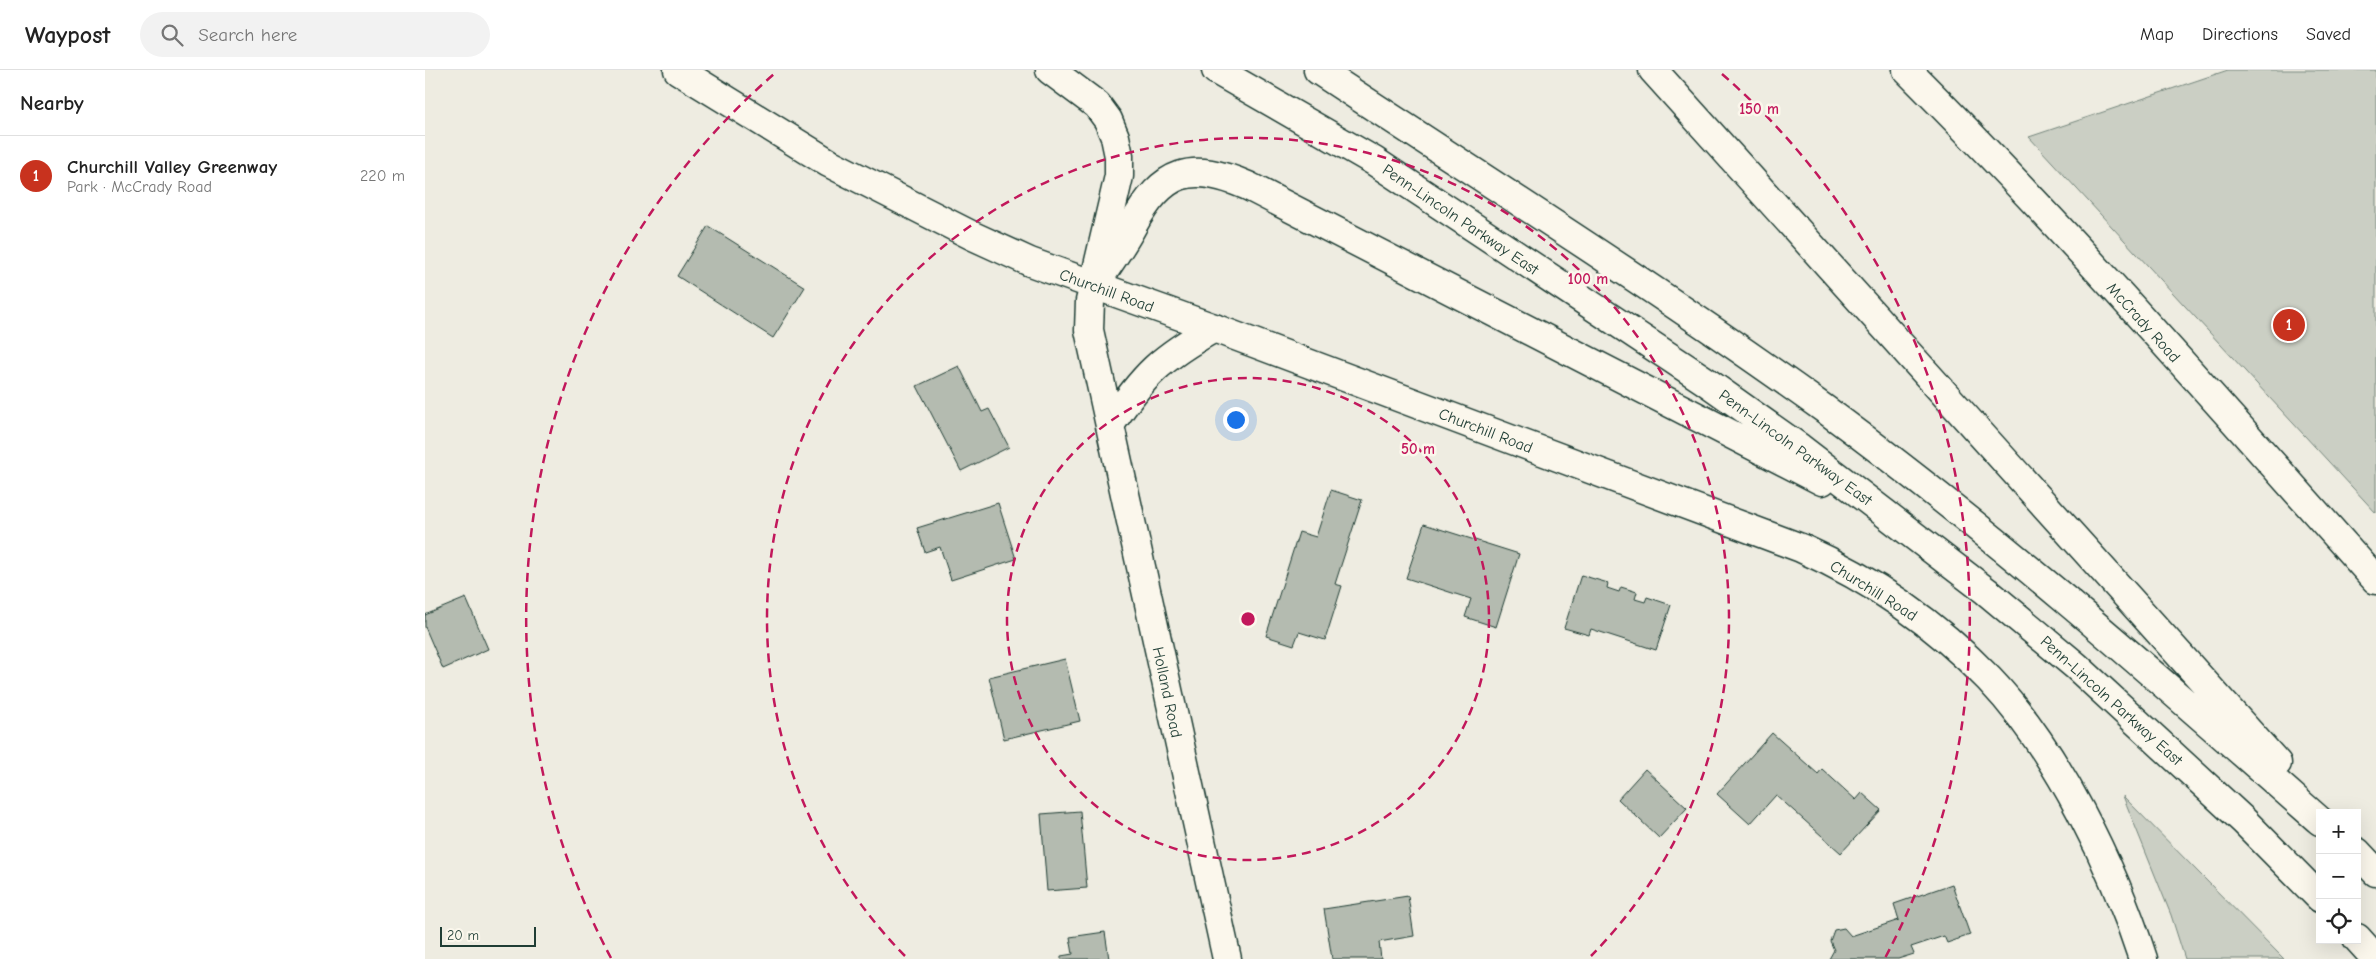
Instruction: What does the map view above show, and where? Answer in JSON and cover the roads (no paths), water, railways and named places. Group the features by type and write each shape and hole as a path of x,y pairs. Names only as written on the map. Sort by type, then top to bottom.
{"main road":[{"name":"Churchill Road","path":"678,70 829,163 973,236 1094,286 1214,328 1801,548 1841,566 1889,596 1958,649 1990,680 2041,748 2088,827 2109,870 2143,959"},
{"name":"Holland Road","path":"1050,70 1097,105 1108,120 1115,137 1119,156 1119,176 1090,301 1089,330 1227,959"},
{"name":"Penn-Lincoln Parkway East","path":"1216,70 1374,161 1704,380 1891,516 2076,666 2244,821 2316,894"},
{"path":"1244,70 1374,161"},
{"path":"1318,70 1730,343 1834,417 1918,480 2060,594 2316,818"},
{"path":"1653,70 2318,809"},
{"name":"McCrady Road","path":"1907,70 1979,142 2071,241 2376,580"},
{"path":"1094,286 1140,210 1163,184 1187,174 1213,173 1248,186 1891,516"},
{"path":"1110,425 1132,392 1157,365 1180,347 1214,328"},
{"path":"2361,942 2376,958"}],"place":[{"name":"Churchill Valley Greenway","path":"2289,325"}]}
